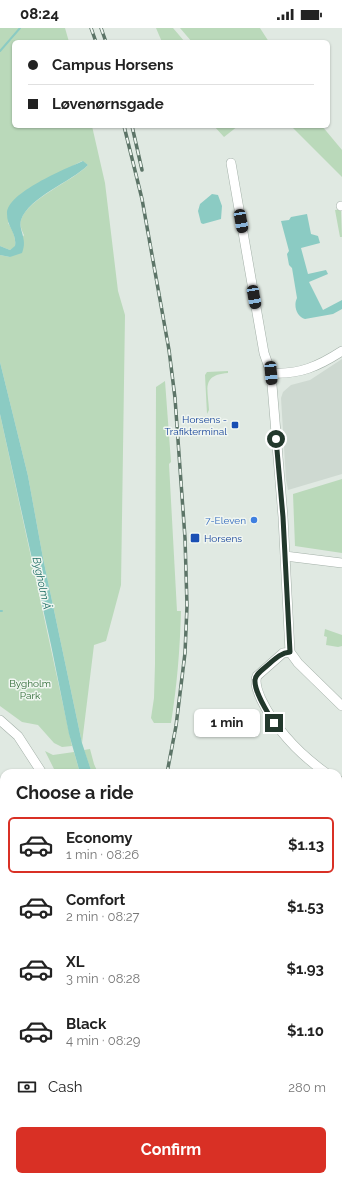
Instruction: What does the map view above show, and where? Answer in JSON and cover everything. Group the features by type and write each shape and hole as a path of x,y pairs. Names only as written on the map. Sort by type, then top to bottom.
{"street":[{"path":"231,163 264,353 271,373 285,556 290,652 298,663 342,706"},
{"path":"271,373 293,373 312,368 342,351"},
{"path":"285,556 342,563"},
{"path":"290,652 283,653 256,676 255,680 259,694 274,723 301,754 321,769"},
{"path":"0,720 18,736 39,769"}],"shaded area":[{"path":"342,359 342,474 288,490 286,480 281,398 283,392 291,385 310,380"}],"green space":[{"path":"0,28 65,28 68,40 12,40 12,128 92,128 105,183 118,291 125,315 121,585 106,641 94,645 82,743 43,558 28,476 0,362 0,255 10,257 24,235 20,222 25,212 41,197 72,178 88,165 82,161 31,188 8,223 14,234 15,247 10,250 0,246"},
{"path":"156,28 173,28 183,40 161,40"},
{"path":"180,28 260,28 268,40 190,40"},
{"path":"216,128 235,128 224,137"},
{"path":"293,128 324,128 342,150 342,177"},
{"path":"341,209 342,237 340,237 335,210"},
{"path":"228,371 228,373 219,374 214,377 208,384 207,390 209,410 207,414 205,375 207,372"},
{"path":"165,381 171,462 169,464 177,611 181,611 178,667 171,723 154,723 151,718 154,698 155,664 156,387"},
{"name":"Bygholm Park","path":"0,414 72,746 62,747 54,743 38,725 22,722 0,706"},
{"path":"342,479 342,553 295,546 293,494"},
{"path":"325,629 342,635 342,646 338,647 326,645 327,637 324,636"},
{"path":"90,749 96,769 91,769 84,750"},
{"path":"45,751 53,755 74,752 79,769 54,769"}],"water":[{"path":"83,161 88,165 41,197 25,212 20,224 24,239 24,248 22,253 10,257 0,255 0,246 10,250 15,246 15,237 7,219 7,214 9,206 16,198 38,183"},
{"path":"212,194 218,195 222,206 221,219 203,224 201,223 198,211 200,204"},
{"path":"307,214 311,234 318,236 320,243 301,248 308,274 326,270 328,274 309,282 323,310 342,300 342,309 333,314 305,319 302,318 296,311 295,304 297,298 292,268 289,265 287,254 289,251 281,221 289,220 291,217"},
{"name":"Bygholm Å","path":"0,362 28,476 43,558 82,743 91,769 79,769 69,734 0,414"}],"waterway":[{"path":"0,51 20,28"}],"railway":[{"path":"91,28 95,40"},
{"path":"101,28 105,40"},
{"path":"124,128 142,199 169,350 175,398 185,538 187,606 185,653 176,726 168,769"},
{"path":"132,128 142,170"}],"place":[{"name":"Horsens - Trafikterminal","path":"235,425"},
{"name":"7-Eleven","path":"254,520"},
{"name":"Horsens","path":"195,538"}],"route":[{"path":"274,723 265,708 255,680 256,676 278,656 283,653 290,652 283,517 276,439"}]}
